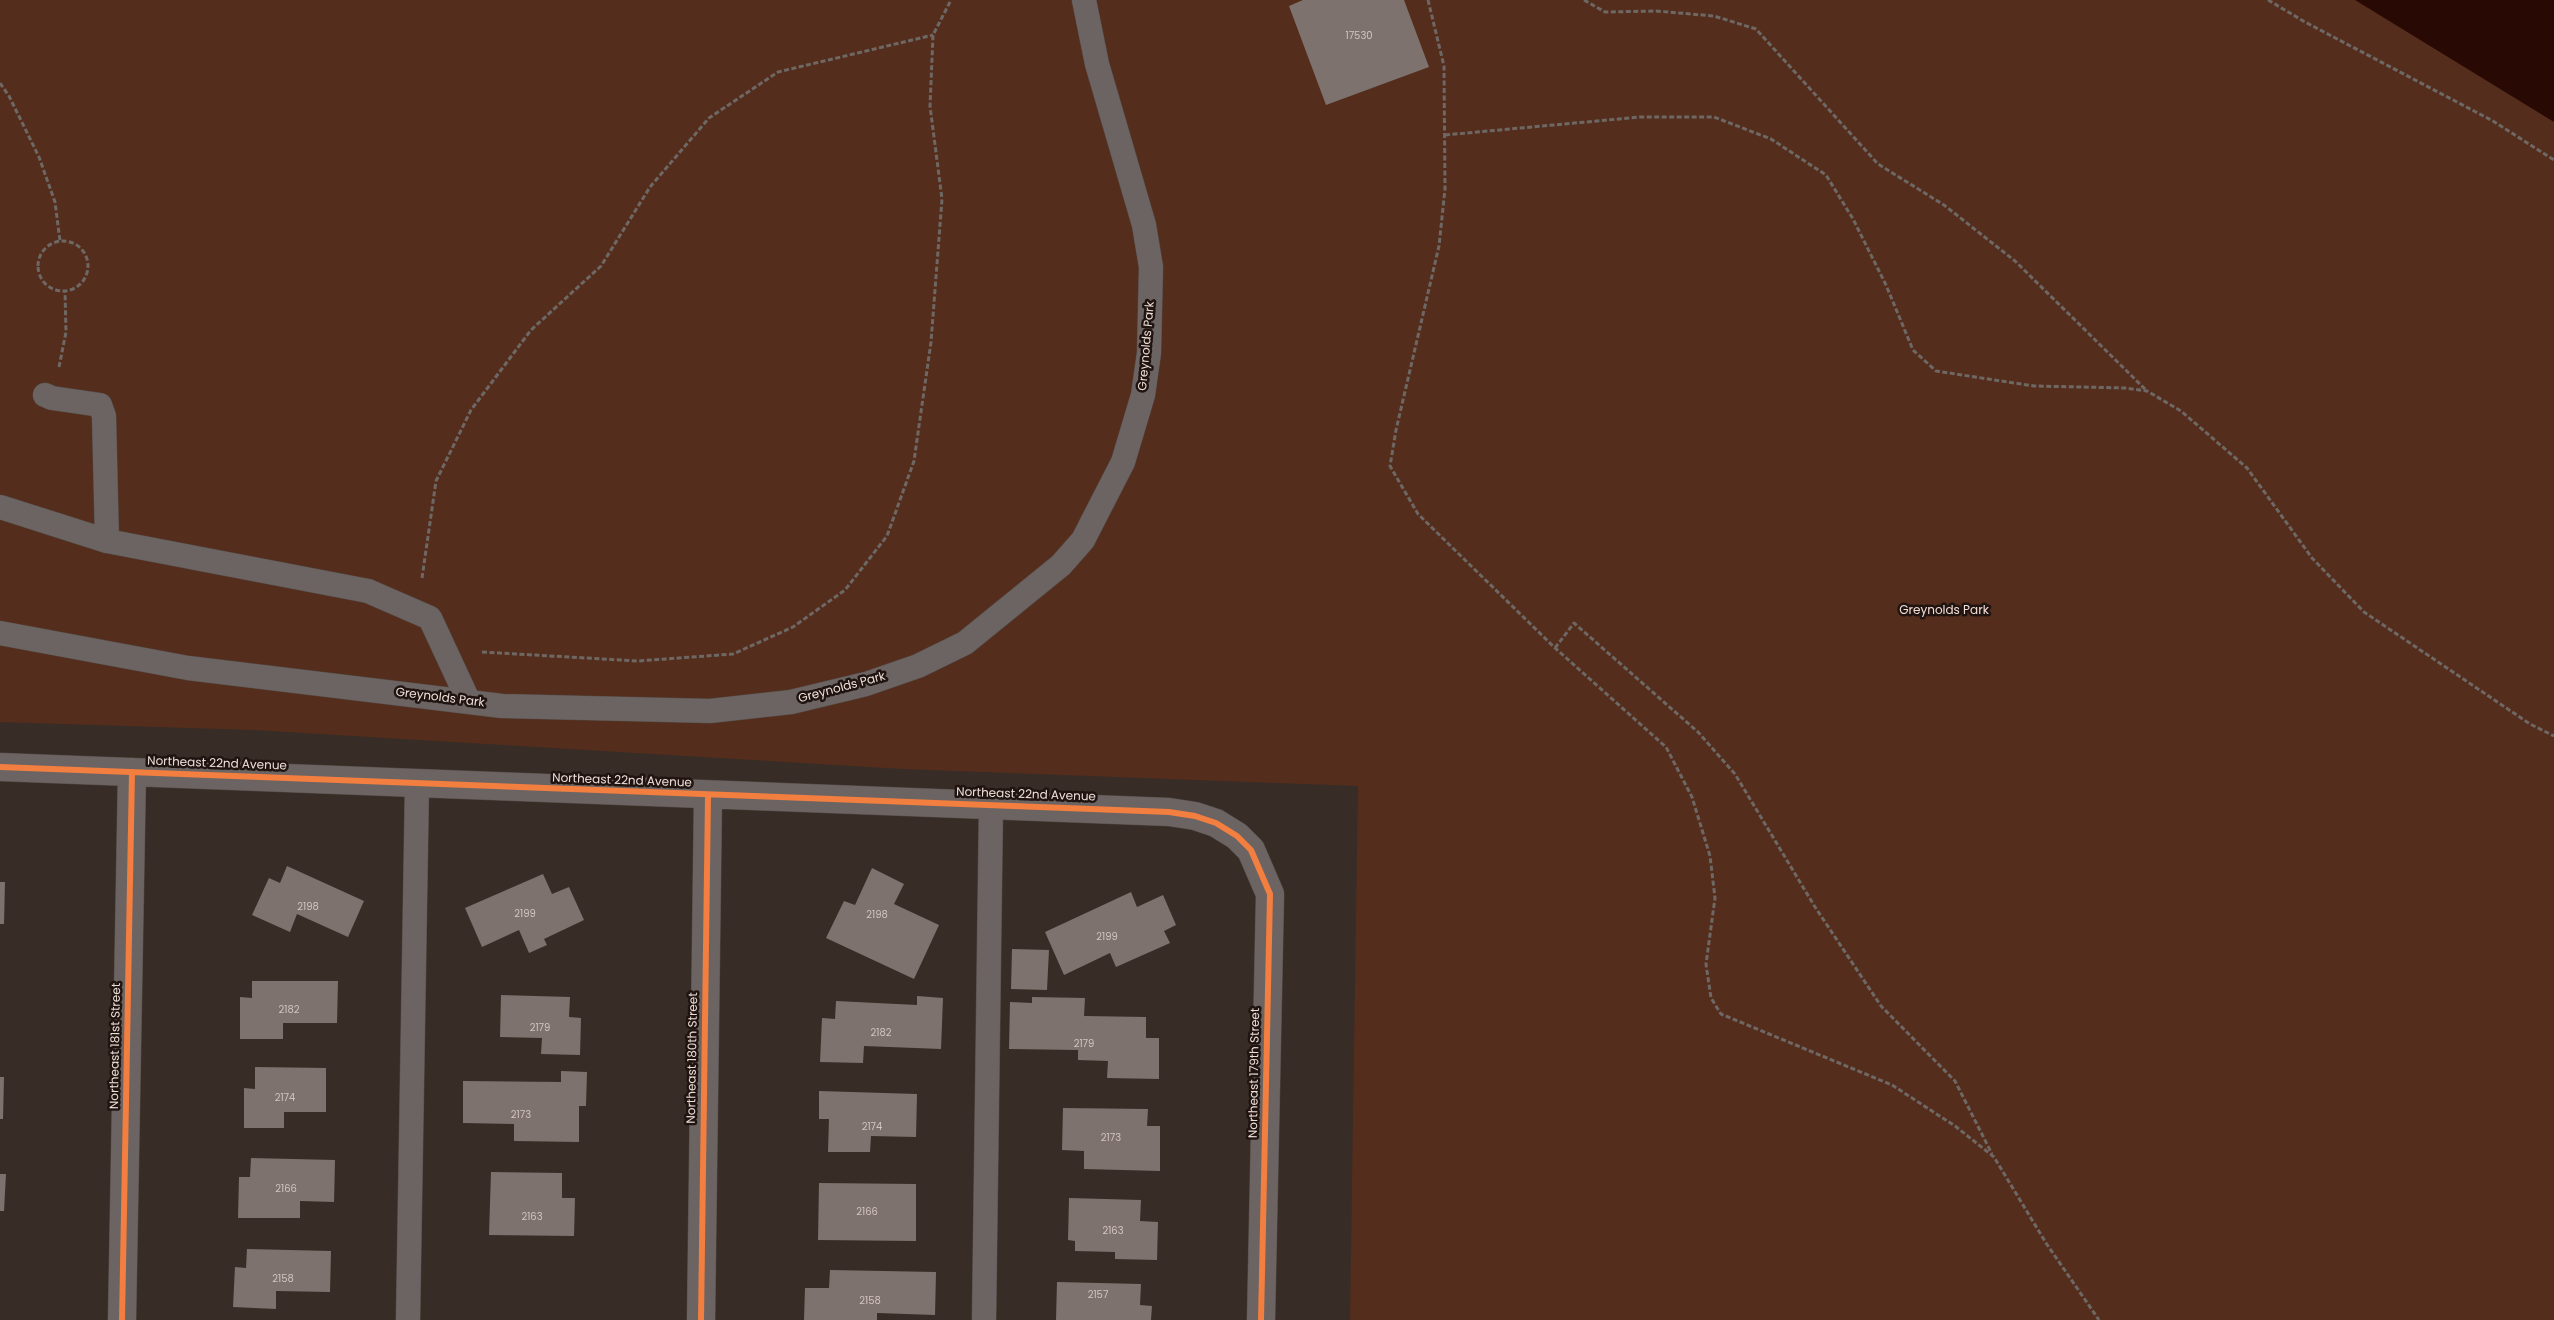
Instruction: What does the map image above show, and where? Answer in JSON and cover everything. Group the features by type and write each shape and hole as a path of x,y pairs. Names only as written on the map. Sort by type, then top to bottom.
{"street":[{"name":"Northeast 22nd Avenue","path":"0,767 708,796 1169,812 1209,821 1237,836"},
{"name":"Northeast 181st Street","path":"122,1320 132,772"},
{"name":"Northeast 180th Street","path":"701,1320 708,796"},
{"name":"Northeast 179th Street","path":"1237,836 1251,850 1270,894 1261,1320"}],"lane":[{"name":"Greynolds Park","path":"0,633 188,668 502,706 710,711 790,702 866,684 918,666 965,643 1061,565 1083,540 1123,462 1143,395 1151,311 1151,268 1144,225 1097,64 1084,0"},
{"path":"49,396 100,405 104,416 106,542"},
{"path":"0,507 106,542 368,591 430,618 469,702"},
{"path":"408,1320 417,784"},
{"path":"984,1320 990,805"}],"path":[{"path":"444,649 638,660 733,654 792,627 845,590 887,536 914,461 931,342 942,199 930,106 933,36 951,0"},
{"path":"1428,0 1444,66 1446,188 1439,246 1396,430 1390,466 1418,514 1555,648 1666,747 1692,797 1710,856 1714,898 1706,964 1711,998 1721,1014 1892,1085 1955,1126 1994,1157"},
{"path":"1584,0 1605,12 1656,11 1714,16 1756,29 1878,164 1944,204 2015,261 2147,391 2181,411 2247,468 2312,558 2364,612 2530,724 2554,736"},
{"path":"2268,0 2305,22 2493,121 2554,160"},
{"path":"430,618 422,575 436,481 472,410 531,330 601,266 650,186 709,118 778,72 933,36"},
{"path":"0,83 9,96 39,157 55,202 60,241"},
{"path":"1445,135 1640,117 1714,117 1772,140 1826,175 1853,219 1886,285 1913,350 1936,371 2034,386 2126,388 2147,391"},
{"path":"60,241 76,244 83,250 89,266 84,282 70,291 53,290 46,285 39,270 40,255 52,243 60,241"},
{"path":"49,396 66,332 65,291"},
{"path":"1555,648 1574,623 1698,732 1735,774 1816,907 1881,1006 1955,1081 1994,1157 2046,1243 2100,1320"}],"green space":[{"name":"Greynolds Park","path":"0,0 2554,0 2554,1320 1350,1320 1358,786 903,769 254,730 0,722"}],"shaded area":[{"path":"2355,0 2554,0 2554,122"}],"building":[{"path":"1303,0 1404,0 1429,67 1326,105 1289,6"},
{"path":"287,866 364,901 348,937 297,914 290,932 252,915 269,878 280,883"},
{"path":"872,868 904,884 894,904 939,925 914,979 826,938 844,901 855,905"},
{"path":"543,874 552,894 569,887 584,920 544,939 547,945 529,953 519,930 482,947 465,908"},
{"path":"0,882 5,882 4,924 0,924"},
{"path":"1131,892 1137,907 1163,895 1176,925 1164,931 1170,943 1116,967 1110,953 1064,975 1045,932"},
{"path":"1012,949 1049,950 1047,990 1011,989"},
{"path":"252,981 338,981 337,1023 283,1023 283,1039 240,1039 240,997 252,998"},
{"path":"501,995 570,997 569,1017 581,1018 580,1055 541,1054 542,1038 500,1037"},
{"path":"917,996 943,998 941,1049 864,1046 863,1063 820,1062 822,1018 835,1019 836,1001 917,1005"},
{"path":"1032,997 1085,998 1084,1016 1146,1017 1146,1038 1159,1038 1159,1079 1107,1078 1108,1061 1078,1060 1078,1050 1009,1049 1010,1002 1032,1003"},
{"path":"255,1067 326,1068 326,1112 284,1112 284,1128 244,1128 244,1088 255,1089"},
{"path":"561,1071 587,1072 586,1106 579,1106 579,1142 514,1141 514,1124 463,1123 463,1081 561,1082"},
{"path":"0,1077 4,1077 3,1119 0,1119"},
{"path":"819,1091 917,1094 916,1137 871,1136 870,1152 828,1152 829,1119 819,1119"},
{"path":"1063,1108 1148,1109 1147,1126 1160,1126 1160,1171 1084,1169 1084,1151 1062,1150"},
{"path":"251,1158 335,1160 334,1202 300,1201 300,1218 238,1218 239,1177 250,1177"},
{"path":"491,1172 562,1173 562,1198 575,1198 574,1236 489,1235"},
{"path":"0,1174 6,1174 4,1211 0,1211"},
{"path":"819,1183 916,1184 916,1241 818,1240"},
{"path":"1069,1198 1141,1200 1140,1221 1158,1222 1157,1260 1115,1259 1115,1252 1075,1251 1075,1241 1068,1240"},
{"path":"247,1249 331,1251 330,1292 276,1291 276,1309 233,1307 235,1267 246,1268"},
{"path":"830,1270 936,1272 935,1315 877,1313 877,1320 804,1320 805,1288 829,1288"},
{"path":"1057,1282 1141,1284 1140,1305 1152,1306 1151,1320 1056,1320"}],"cycle path":[{"path":"0,767 1169,812 1195,816 1216,823 1237,836 1251,850 1270,894 1261,1320"},
{"path":"122,1320 132,772"},
{"path":"701,1320 708,796"}]}
